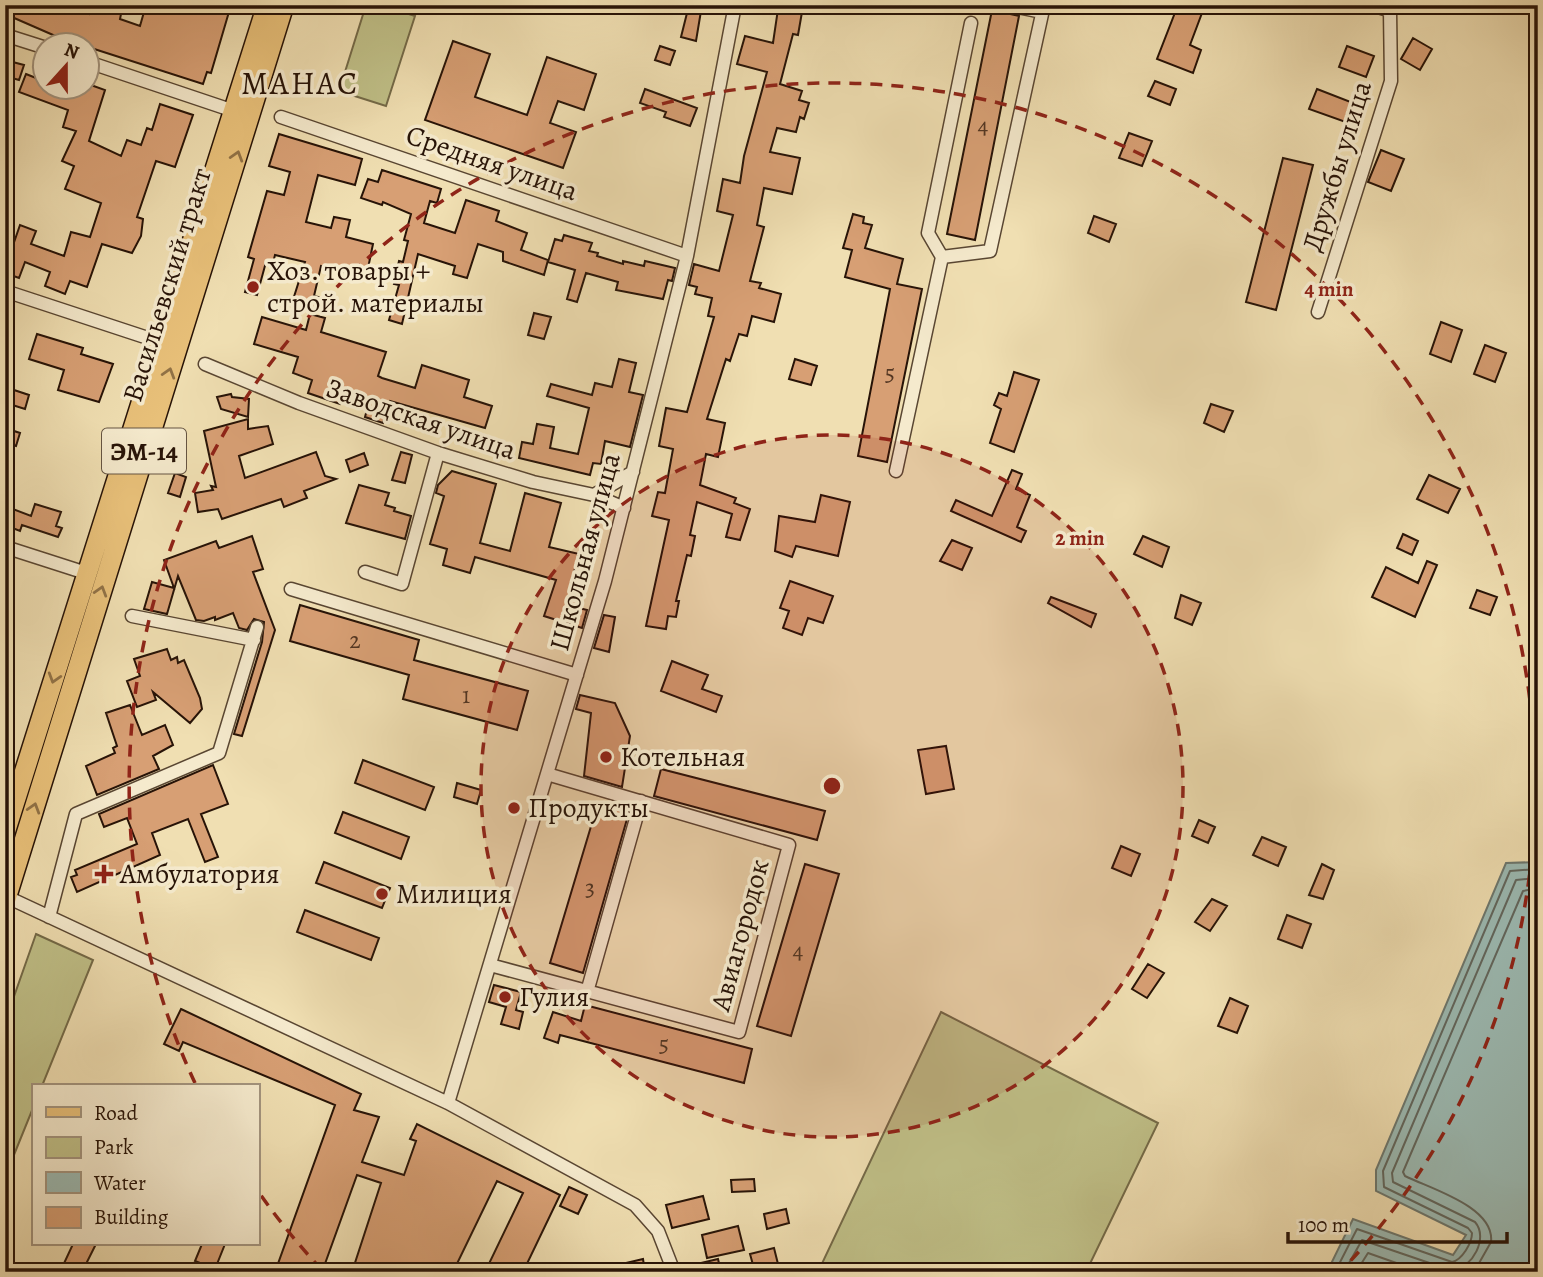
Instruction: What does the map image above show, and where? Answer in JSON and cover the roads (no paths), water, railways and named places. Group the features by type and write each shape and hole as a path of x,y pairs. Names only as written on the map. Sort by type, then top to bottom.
{"main road":[{"name":"Васильевский тракт","path":"5,833 267,5"},
{"name":"Васильевский тракт","path":"6,900 284,5"}],"street":[{"name":"Школьная улица","path":"448,1103 577,675 624,508 687,256 735,5"},
{"path":"942,257 990,251 1043,9 1008,5"},
{"name":"Дружбы улица","path":"1318,312 1391,81 1390,10 1372,5"},
{"path":"896,471 942,257 928,233 971,23"},
{"path":"5,35 32,44"},
{"path":"102,67 234,111"},
{"name":"Средняя улица","path":"281,117 687,256"},
{"path":"5,291 160,342"},
{"name":"Заводская улица","path":"205,363 299,403 438,453 533,482 594,495 624,508"},
{"path":"365,572 402,584 438,453"},
{"path":"594,495 633,472"},
{"path":"5,547 86,573"},
{"path":"291,589 577,675"},
{"path":"49,917 76,814 219,753 255,634 132,616"},
{"name":"Авиагородок","path":"489,965 739,1032 789,845 547,774"},
{"path":"587,992 640,801"},
{"path":"6,900 49,917 448,1103 635,1205 658,1231 674,1272"}],"water":[{"path":"1538,862 1538,1272 1327,1272 1353,1219 1453,1255 1466,1235 1376,1191 1376,1170 1506,863"}],"place":[{"name":"Хоз. товары + строй. материалы","path":"253,287"},
{"name":"Котельная","path":"606,757"},
{"name":"Продукты","path":"514,808"},
{"name":"Амбулатория","path":"104,874"},
{"name":"Милиция","path":"382,894"},
{"name":"Гулия","path":"505,997"}],"district":[{"name":"МАНАС","path":"300,83"}]}
